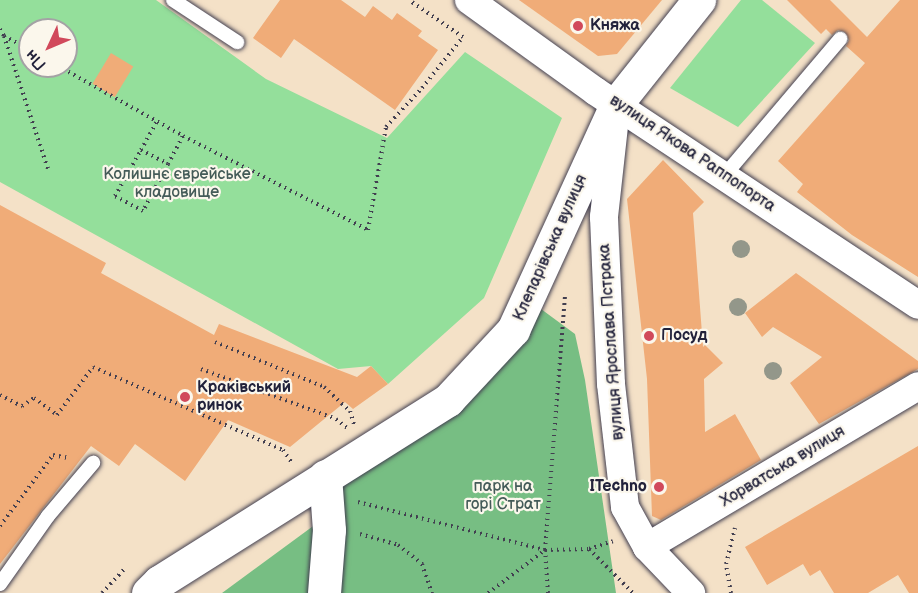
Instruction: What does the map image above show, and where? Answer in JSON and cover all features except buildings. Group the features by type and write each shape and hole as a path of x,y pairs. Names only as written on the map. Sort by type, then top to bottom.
{"main road":[{"name":"Клепарівська вулиця","path":"148,593 159,582 312,474 448,400 513,330 617,103 699,0"},
{"path":"312,474 329,530 324,593"}],"street":[{"name":"вулиця Якова Раппопорта","path":"469,0 595,91 617,103 918,305"},
{"name":"вулиця Ярослава Пстрака","path":"617,103 604,217 611,384 625,507 647,547 691,593"},
{"name":"Хорватська вулиця","path":"647,547 918,386"}],"lane":[{"path":"173,0 237,42"},
{"path":"724,176 840,39"},
{"path":"0,584 48,516 93,463"}],"path":[{"path":"78,77 183,136 368,230 386,127 422,88 463,37 410,0"},
{"path":"0,29 48,169"},
{"path":"4,36 18,44"},
{"path":"157,121 115,196 143,211 183,136"},
{"path":"141,150 168,164"},
{"path":"548,593 545,550 565,294"},
{"path":"201,369 336,418 352,429 350,411 324,387 215,342"},
{"path":"0,395 22,405 34,398 57,415 93,367 284,450 312,474"},
{"path":"0,526 53,455 93,463"},
{"path":"356,502 545,550 589,549 618,539"},
{"path":"731,593 726,564 736,524"},
{"path":"357,533 398,545 422,564 432,593"},
{"path":"589,549 633,593"},
{"path":"488,593 545,550"}],"green space":[{"name":"Колишнє єврейське кладовище","path":"0,0 156,0 266,79 387,138 465,52 562,118 484,298 388,384 371,366 338,369 0,182"},
{"path":"741,0 762,0 815,43 738,127 670,88"},
{"name":"парк на горі Страт","path":"541,309 575,334 585,380 616,593 222,593 335,510 343,478 512,344"}],"place":[{"name":"Княжа","path":"578,26"},
{"name":"Посуд","path":"649,336"},
{"name":"Краківський ринок","path":"185,397"},
{"name":"ITechno","path":"659,487"}]}
